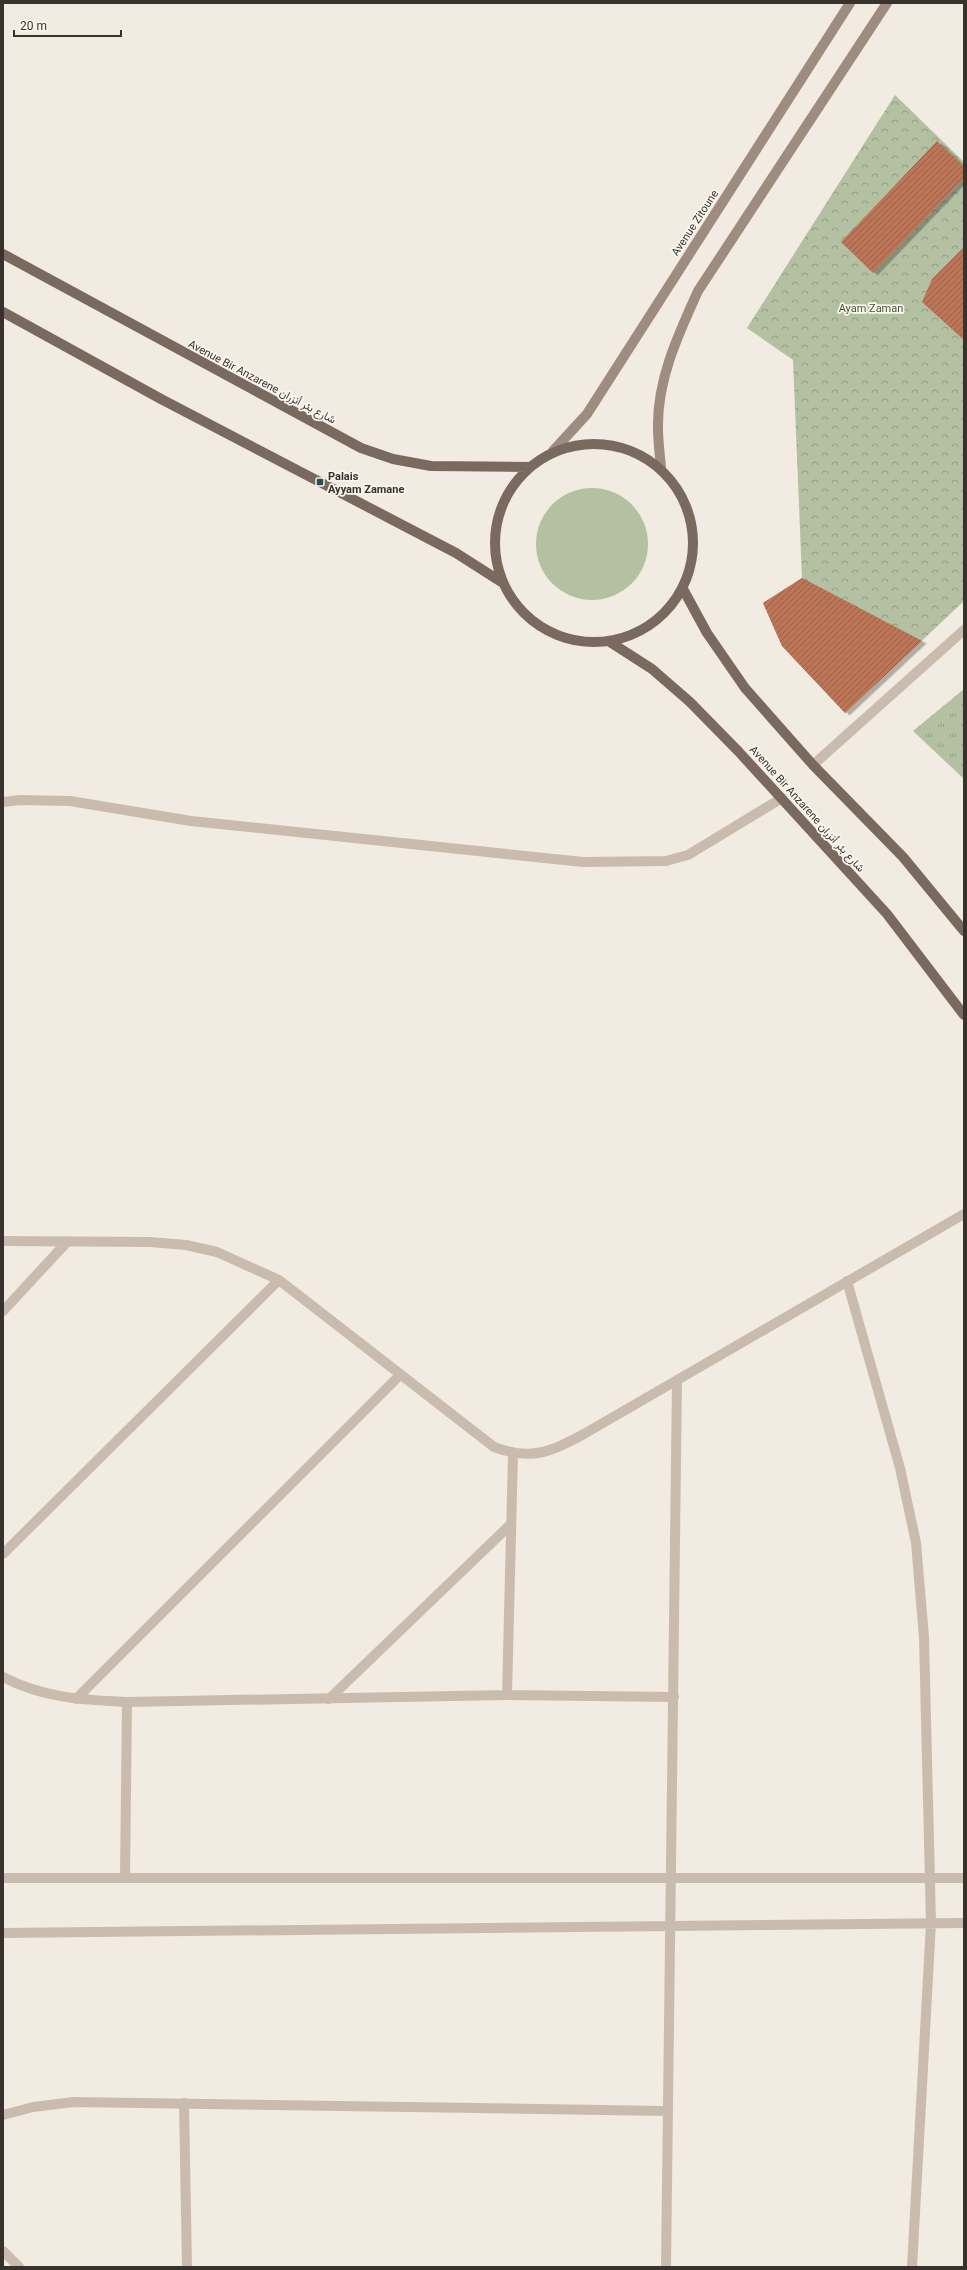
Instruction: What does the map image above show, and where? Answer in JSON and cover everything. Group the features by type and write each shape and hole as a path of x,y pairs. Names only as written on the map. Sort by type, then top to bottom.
{"main road":[{"name":"Avenue Zitoune","path":"553,451 587,414 850,3"},
{"path":"661,468 658,428 662,386 676,340 698,291 887,3"},
{"name":"Avenue Bir Anzarene شارع بئر أنزران","path":"3,254 361,448 393,459 432,466 529,467"},
{"path":"3,312 161,399 456,553 503,583"},
{"path":"581,443 610,444 637,452 661,468 682,494 693,525 694,558 683,590 664,614 639,632 610,642 577,641 546,631 520,611 503,583 494,553 497,521 508,491 529,467 553,451 581,443"},
{"path":"683,590 707,633 745,688 813,766 903,856 964,931"},
{"name":"Avenue Bir Anzarene شارع بئر أنزران","path":"610,642 652,669 690,702 782,798 887,914 964,1016"}],"street":[{"path":"813,766 964,630"},
{"path":"3,802 20,800 70,801 191,821 591,862 666,861 688,855 782,798"},
{"path":"3,1241 150,1242 186,1245 217,1252 279,1280 494,1447 513,1454 532,1454 555,1450 964,1214"},
{"path":"3,1311 67,1242"},
{"path":"3,1554 279,1280"},
{"path":"847,1281 900,1468 916,1543 924,1637 931,1924 912,2267"},
{"path":"76,1699 400,1375"},
{"path":"666,2267 677,1380"},
{"path":"507,1696 513,1454"},
{"path":"328,1699 511,1524"},
{"path":"3,1677 24,1688 76,1699 127,1702 507,1696 674,1697"},
{"path":"125,1878 127,1702"},
{"path":"3,1878 964,1878"},
{"path":"3,1933 964,1923"},
{"path":"3,2115 33,2107 74,2102 667,2111"},
{"path":"184,2103 187,2267"},
{"path":"3,2251 19,2267"}],"green space":[{"name":"Ayam Zaman","path":"895,95 964,162 964,601 845,713 782,646 763,603 802,578 793,360 747,328"},
{"path":"592,488 614,492 632,504 644,522 648,544 644,566 632,584 614,596 592,600 570,596 552,584 540,566 536,544 540,522 552,504 570,492"},
{"path":"964,689 964,779 913,731"}],"building":[{"path":"937,141 964,167 964,178 873,273 841,242"},
{"path":"964,247 964,340 922,302 932,279"},
{"path":"802,578 922,641 845,713 782,646 763,603"}],"place":[{"name":"Palais Ayyam Zamane","path":"320,482"}]}
